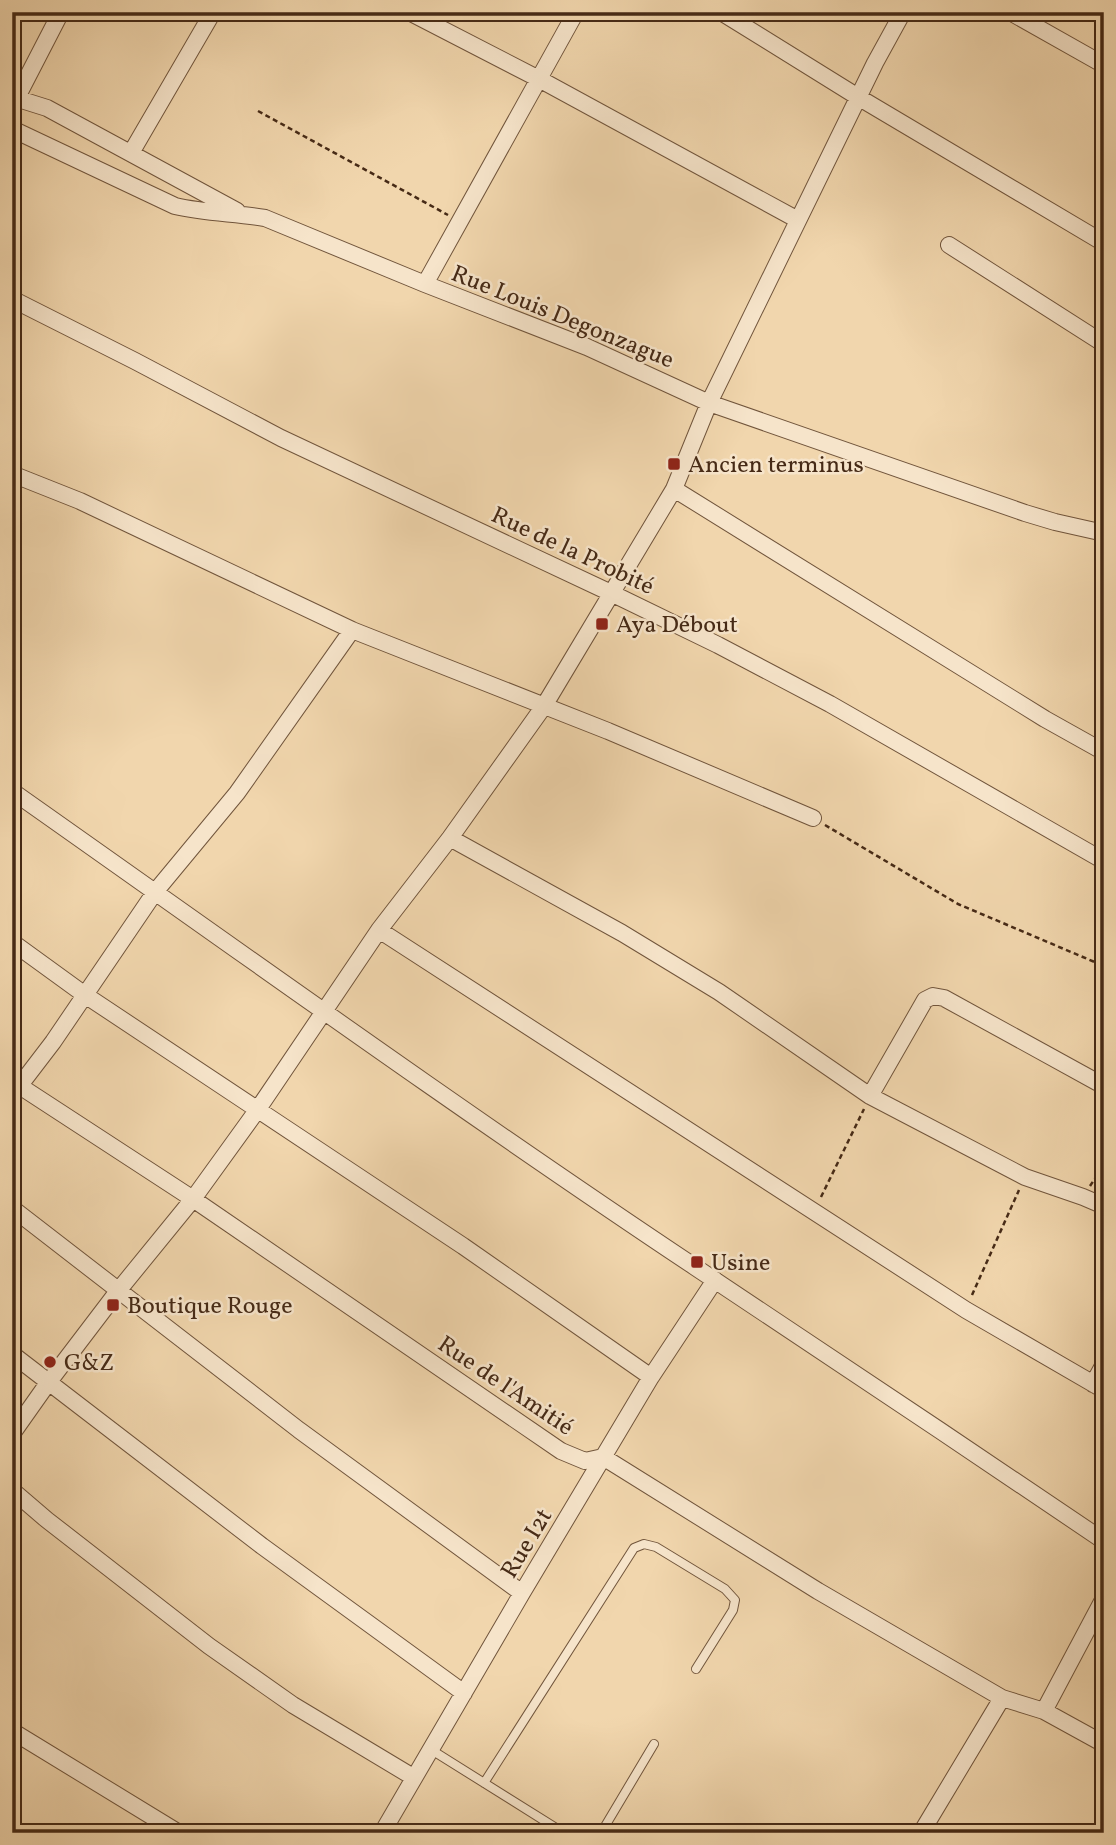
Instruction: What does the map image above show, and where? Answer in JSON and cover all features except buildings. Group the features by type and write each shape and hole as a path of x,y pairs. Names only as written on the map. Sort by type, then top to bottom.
{"street":[{"path":"61,12 14,101 47,108 244,215"},
{"path":"131,153 213,12"},
{"path":"409,12 539,79 798,220"},
{"path":"425,284 576,12"},
{"path":"12,1434 48,1382 192,1199 379,930 450,838 544,706 674,489 709,403 858,97 903,12"},
{"path":"1010,12 1104,65"},
{"path":"732,15 858,97 1104,243"},
{"name":"Rue Louis Degonzague","path":"12,129 175,206 265,218 587,347 709,403 1025,513 1104,533"},
{"path":"949,246 1104,344"},
{"name":"Rue de la Probité","path":"12,299 281,438 718,645 830,704 1104,861"},
{"path":"12,474 80,501 352,631 544,706 813,818"},
{"path":"674,489 1045,719 1104,752"},
{"path":"15,1087 53,1042 155,892 237,793 352,631"},
{"path":"12,791 323,1011 715,1280 1104,1541"},
{"path":"450,838 622,933 708,985 870,1096 1026,1177 1104,1206"},
{"path":"379,930 965,1310 1098,1387 1104,1364"},
{"path":"12,942 85,995 463,1246 651,1377"},
{"path":"870,1096 925,1000 933,996 944,998 1104,1086"},
{"name":"Rue de l'Amitié","path":"15,1087 192,1199 561,1451 585,1461 603,1457 818,1591 1002,1698 1044,1711 1104,1744"},
{"path":"12,1208 299,1430 522,1593"},
{"name":"Rue I2t","path":"382,1833 651,1377 715,1280"},
{"path":"12,1354 262,1546 464,1693"},
{"path":"12,1490 209,1646 293,1705 414,1777"},
{"path":"1044,1711 1104,1598"},
{"path":"921,1833 1002,1698"},
{"path":"12,1731 178,1833"}],"lane":[{"path":"484,1783 634,1548 644,1544 656,1547 725,1590 735,1600 733,1610 696,1670"},
{"path":"601,1833 654,1744"},
{"path":"430,1749 564,1833"}],"path":[{"path":"258,111 460,222"},
{"path":"813,818 958,905 1104,966"},
{"path":"814,1211 870,1096"},
{"path":"1083,1197 1104,1165"},
{"path":"965,1310 1026,1177"}],"place":[{"name":"Ancien terminus","path":"674,464"},
{"name":"Aya Débout","path":"602,624"},
{"name":"Usine","path":"697,1262"},
{"name":"Boutique Rouge","path":"113,1305"},
{"name":"G&Z","path":"50,1362"}]}
